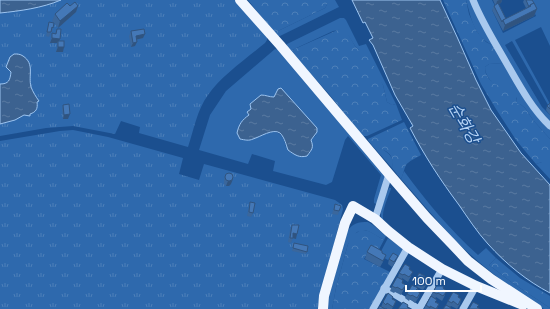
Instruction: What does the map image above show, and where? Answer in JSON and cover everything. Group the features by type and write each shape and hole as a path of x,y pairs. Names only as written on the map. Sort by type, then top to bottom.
{"main road":[{"path":"240,0 427,218 468,261 491,279 537,309"},
{"path":"323,309 324,296 345,223 353,206 376,219 408,247 442,269 476,286 532,309"}],"street":[{"path":"473,0 490,35 516,81 550,126"},
{"path":"376,219 389,174"},
{"path":"372,309 408,247"},
{"path":"384,288 419,309 442,269"},
{"path":"463,309 476,286"}],"green space":[{"path":"0,0 237,0 267,36 267,40 213,88 198,113 188,147 139,133 140,127 121,121 115,134 73,126 46,128 0,136"},
{"path":"248,0 328,0 328,3 325,8 278,31 280,36 277,36"},
{"path":"328,0 335,0 339,7 280,36 278,34 278,31 325,8"},
{"path":"443,0 466,0 469,14 477,32 486,42 494,46 504,63 489,64 485,67 487,75 497,85 506,84 510,85 514,89 517,104 520,104 525,108 533,120 550,139 550,162 536,164 516,140 481,84"},
{"path":"466,0 471,0 494,46 487,42 477,32 474,27"},
{"path":"474,0 492,0 496,8 492,10 503,33 536,16 529,0 550,0 550,46 541,27 515,40 550,104 548,105 512,41 505,45 542,107 550,115 550,124 521,85"},
{"path":"340,18 344,18 346,20 359,46 366,44 396,104 392,105 387,102 383,85 344,29 333,31 290,51 287,47 287,44"},
{"path":"342,28 345,29 359,50 366,50 383,85 387,102 392,105 396,104 402,120 367,136 362,136 329,94 290,51"},
{"path":"275,49 279,50 385,175 378,202 376,204 374,203 374,199 381,175 348,136 345,140 332,182 326,185 273,171 275,161 252,154 248,164 199,150 210,115 226,91","holes":["278,89 316,135 311,140 286,147 281,135 274,132 264,134 253,139 245,118 250,115 250,104 261,95 274,97"]},
{"path":"504,63 550,129 550,139 533,120 525,108 520,104 517,104 517,98 496,86 488,77 485,67 489,64"},
{"path":"404,122 421,155 406,165 401,179 392,168 391,156 384,150 371,144 368,139"},
{"path":"73,130 108,137 183,158 179,174 199,180 204,164 335,200 342,205 343,209 318,309 0,309 0,141"},
{"path":"370,143 384,150 390,155 393,162 392,168"},
{"path":"550,162 550,179 536,164"},
{"path":"404,171 439,215 478,255 486,248 496,258 489,265 550,309 544,309 497,277 464,249 447,232 401,179"},
{"path":"389,188 391,189 383,212 383,220 385,225 381,219 381,210"},
{"path":"368,222 386,236 384,240 365,230 357,232 348,244 332,309 327,309 347,232 356,224"},
{"path":"361,230 370,232 384,240 377,253 370,249 364,259 392,273 371,309 332,309 348,244 353,235"},
{"path":"388,238 403,249 397,260 391,257 388,260 379,255"},
{"path":"496,258 520,278 550,296 550,308 489,265"}],"water":[{"path":"0,0 61,0 39,7 0,13"},
{"name":"순화강","path":"352,0 440,0 491,110 521,153 550,185 550,293 509,265 495,251 476,230 439,177 410,128 413,126 395,95 373,45 369,40 373,38 365,22 363,23"},
{"path":"14,54 22,55 27,59 30,66 31,87 39,101 37,102 36,110 30,114 30,116 24,115 15,120 0,124 0,84 7,82 9,79 11,72 6,67 10,57"},
{"path":"281,88 317,128 317,132 311,140 312,148 307,156 297,156 288,150 283,137 277,132 270,132 251,140 240,139 237,133 241,122 249,115 247,112 251,109 250,104 261,95 274,97 278,89"}],"building":[{"path":"526,0 532,0 534,3 529,7"},
{"path":"75,2 78,6 60,21 55,14 67,3 70,6"},
{"path":"498,3 506,19 502,22 494,6"},
{"path":"534,3 537,9 505,25 503,20"},
{"path":"49,22 54,23 53,28 52,27 51,32 47,32"},
{"path":"57,29 61,29 60,39 52,38 52,33 56,34"},
{"path":"144,29 145,34 136,36 137,42 133,43 131,31"},
{"path":"58,41 64,41 64,47 58,47"},
{"path":"69,104 70,114 64,115 63,105"},
{"path":"227,173 231,173 233,177 231,181 227,181 225,179 225,175"},
{"path":"250,202 255,203 253,213 249,212"},
{"path":"335,204 341,206 339,211 334,210"},
{"path":"292,225 299,225 297,234 293,233 293,238 290,238"},
{"path":"294,243 308,246 307,252 293,248"},
{"path":"371,245 386,255 383,261 367,252"},
{"path":"393,253 398,256 394,262 389,259"},
{"path":"405,264 410,267 409,269 413,272 409,277 399,273"},
{"path":"419,273 425,276 424,278 427,280 424,286 414,282"},
{"path":"397,277 403,280 402,283 406,285 402,290 392,286"},
{"path":"438,283 444,286 443,288 447,291 443,296 433,292"},
{"path":"412,285 418,288 416,290 420,293 417,298 407,294"},
{"path":"453,292 459,295 458,297 461,299 458,305 453,301 452,303 448,301"},
{"path":"388,293 393,297 392,299 396,301 393,307 387,303 386,305 383,302"},
{"path":"431,296 437,300 435,302 439,304 436,309 430,306 430,308 426,305"},
{"path":"403,302 408,305 407,307 410,309 398,309"},
{"path":"473,302 479,305 477,307 480,309 469,309"},
{"path":"446,305 451,308 451,309 443,309"},
{"path":"380,306 385,309 378,309"}]}
